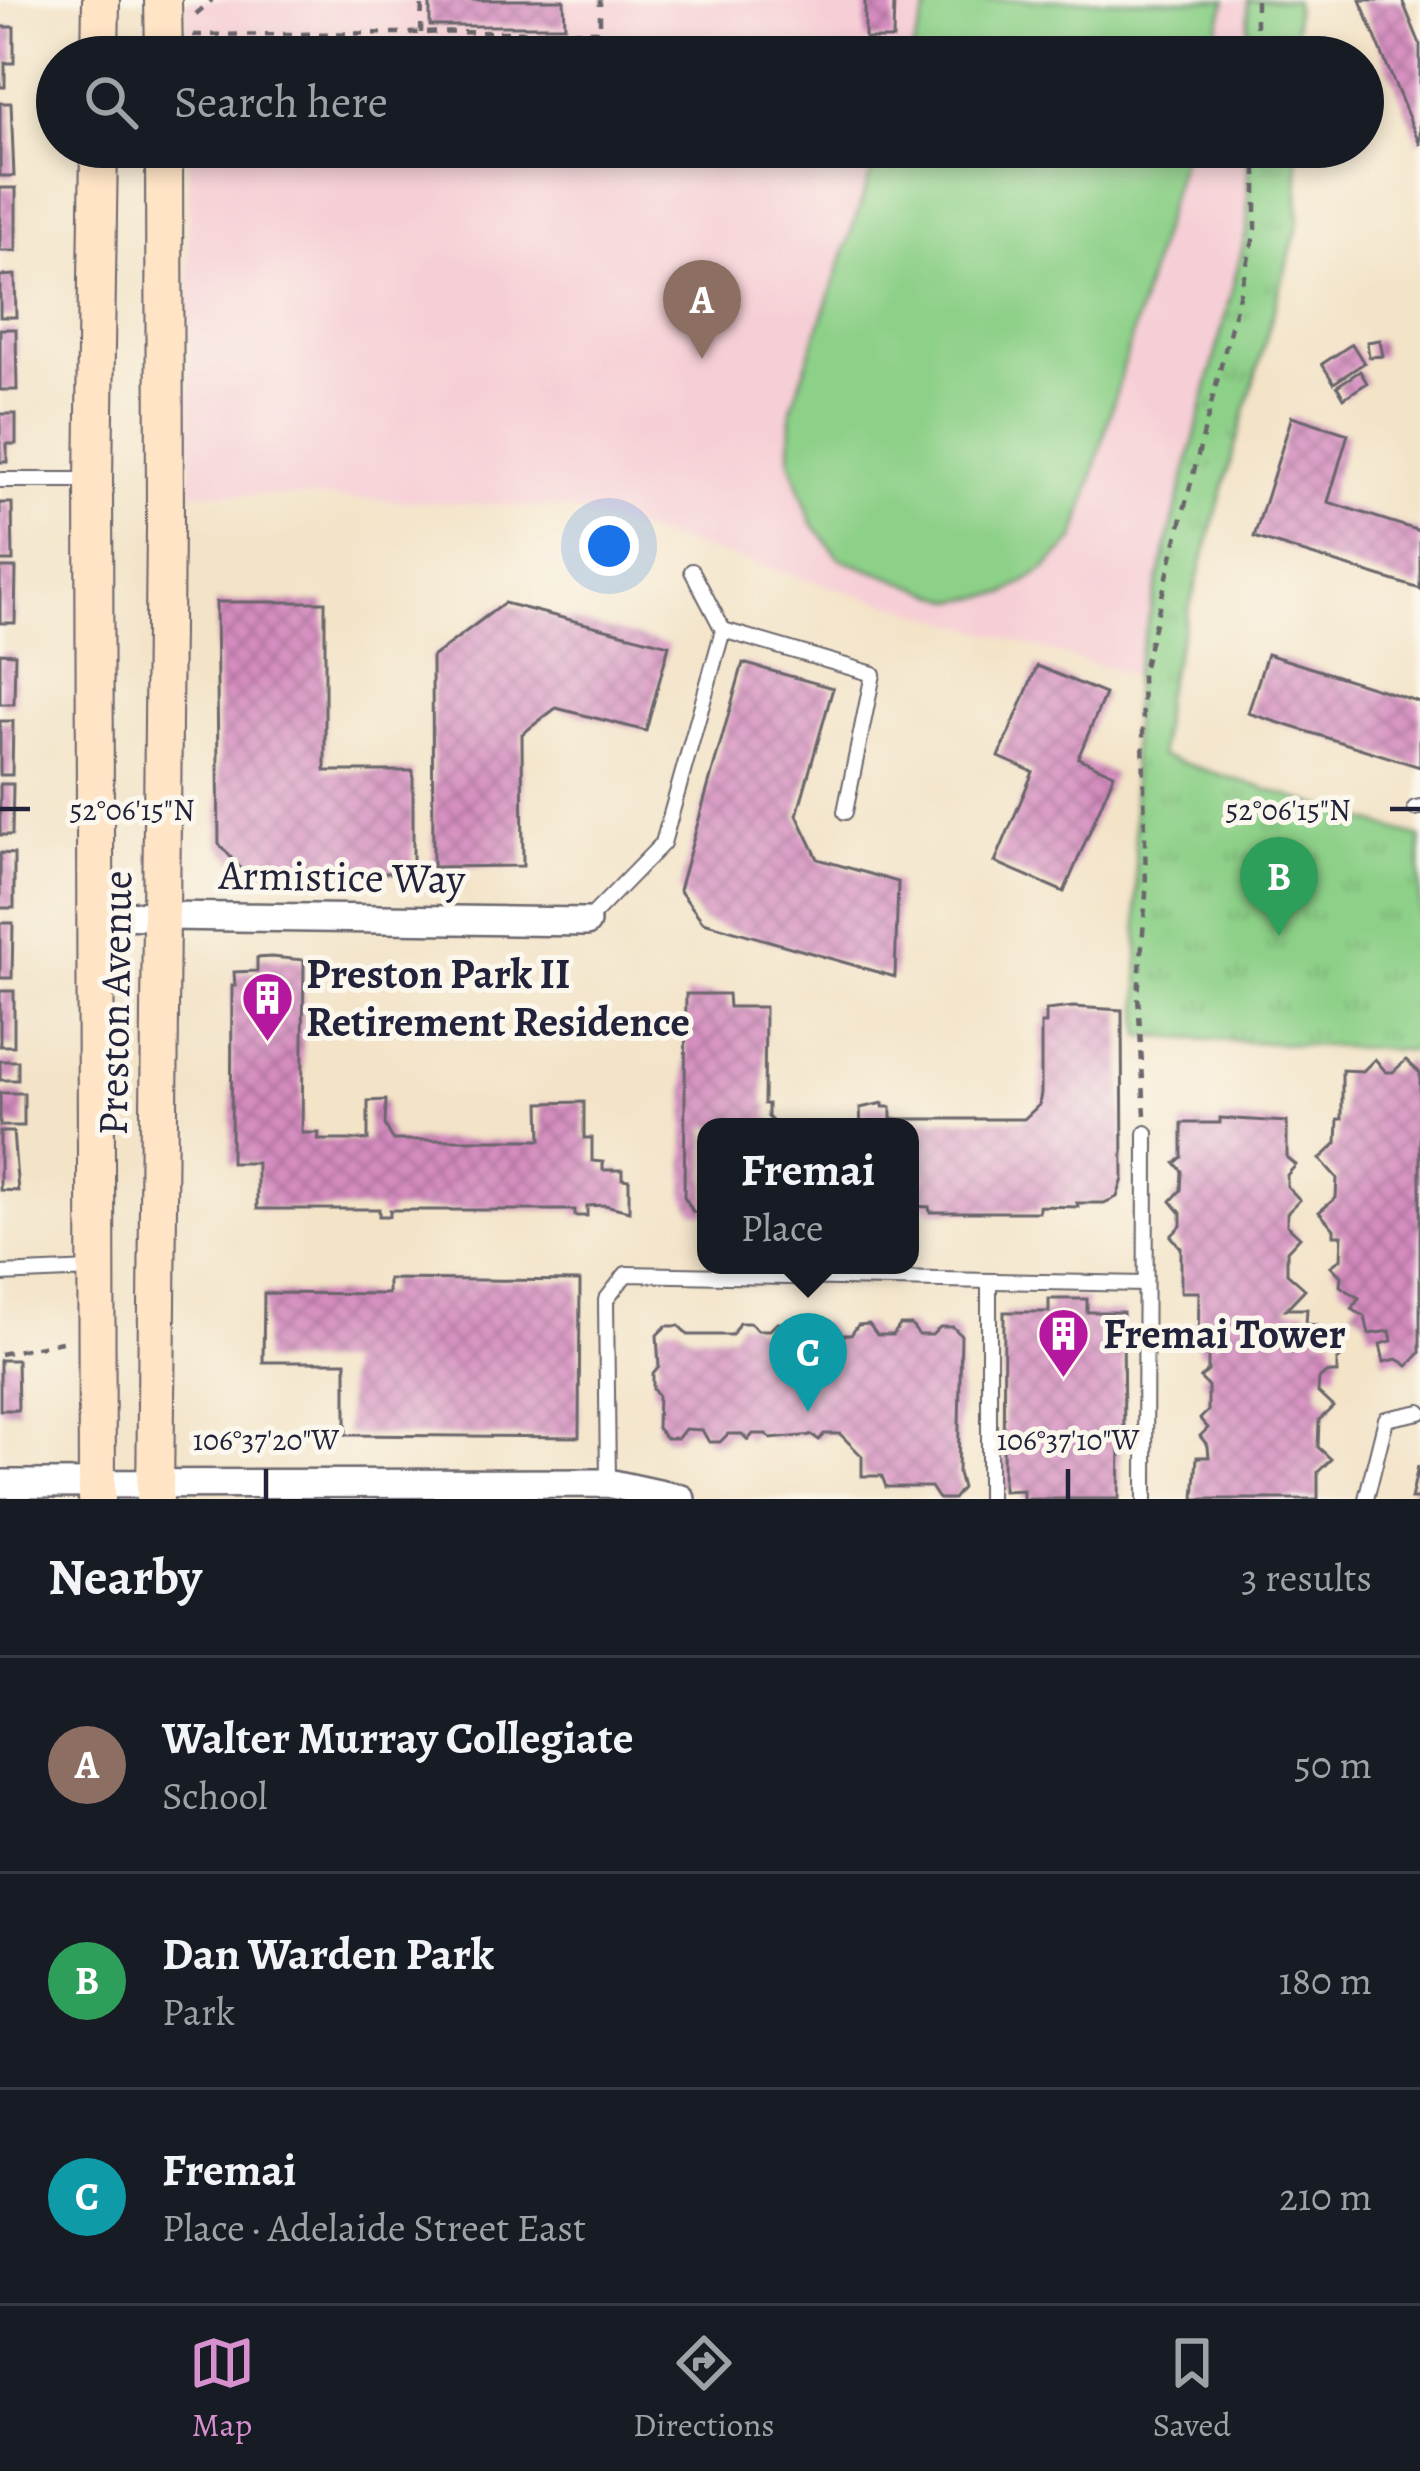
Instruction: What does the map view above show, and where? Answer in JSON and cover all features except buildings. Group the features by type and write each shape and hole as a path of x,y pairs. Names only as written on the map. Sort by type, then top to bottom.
{"main road":[{"path":"100,36 101,0"},
{"path":"163,0 171,36"},
{"name":"Preston Avenue","path":"97,1491 94,480 99,168"},
{"name":"Preston Avenue","path":"155,1492 164,168"}],"street":[{"name":"Armistice Way","path":"97,914 586,922"},
{"path":"0,1484 155,1492 608,1483 681,1499"}],"lane":[{"path":"0,480 94,480"},
{"path":"586,922 663,843 723,630 692,571"},
{"path":"723,630 873,674 845,812"},
{"path":"1145,1499 1146,1132"},
{"path":"0,1274 97,1270"},
{"path":"608,1483 606,1300 626,1274 1145,1285"},
{"path":"988,1281 989,1499"},
{"path":"1366,1499 1386,1420 1420,1412"}],"path":[{"path":"421,34 422,0"},
{"path":"380,36 600,31 600,0"},
{"path":"1256,0 1256,36"},
{"path":"1146,1132 1138,996 1146,894 1142,674 1256,229 1256,168"},
{"path":"0,1354 73,1340"}],"shaded area":[{"path":"186,0 1248,0 1248,36 187,36"},
{"path":"188,168 1248,168 1248,226 1134,676 564,508 191,492"}],"green space":[{"path":"930,0 1226,0 1216,36 917,36"},
{"path":"1248,0 1295,0 1296,36 1248,36"},
{"path":"873,168 1179,168 1075,539 1044,570 1007,593 955,601 840,559 812,523 790,461 791,409"},
{"path":"1248,168 1298,168 1299,222 1164,696 1160,756 1420,837 1420,1051 1141,1036 1134,676 1248,226"}],"place":[{"name":"Walter Murray Collegiate","path":"702,359"},
{"name":"Dan Warden Park","path":"1279,936"},
{"name":"Preston Park II Retirement Residence","path":"267,1043"},
{"name":"Fremai Tower","path":"1064,1379"},
{"name":"Fremai","path":"808,1412"}]}
